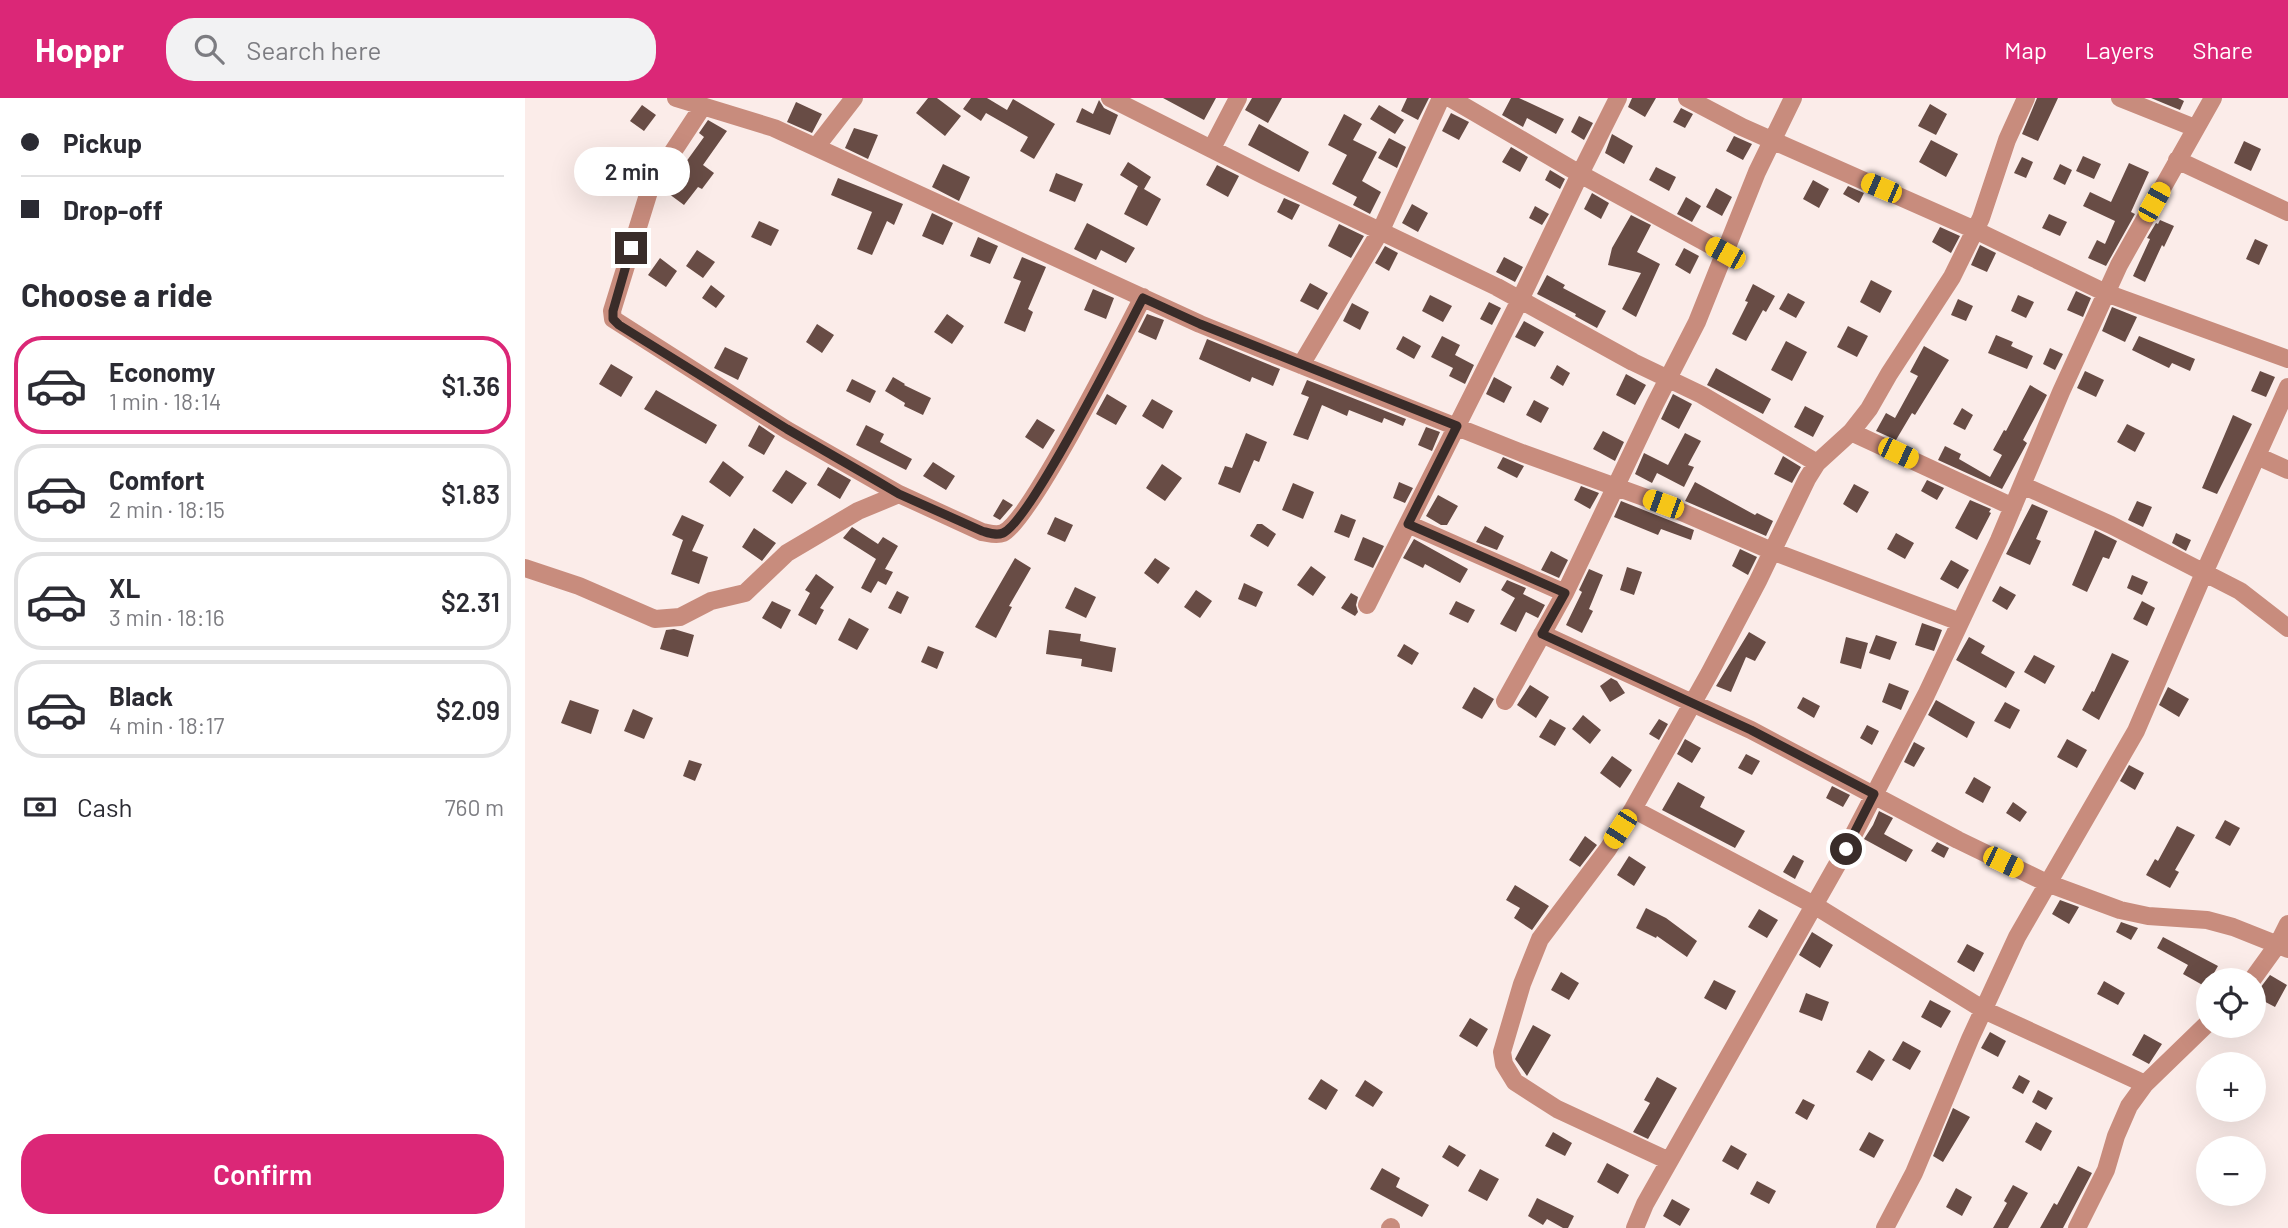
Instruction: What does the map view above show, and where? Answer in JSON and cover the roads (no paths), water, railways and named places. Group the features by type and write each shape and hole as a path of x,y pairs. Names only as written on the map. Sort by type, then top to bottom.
{"street":[{"path":"677,98 774,128 1143,298 1301,365 1522,453 1663,504 1772,551 1960,622"},
{"path":"816,147 854,98"},
{"path":"1110,98 1520,300 1622,356 1702,395 1817,463"},
{"path":"1212,148 1238,98"},
{"path":"1301,365 1381,230 1441,98"},
{"path":"1450,98 1580,174 1725,253"},
{"path":"1367,605 1618,98"},
{"path":"1687,98 1772,141 1975,230 2106,293 2288,359"},
{"path":"1505,701 1565,593 1697,322 1772,141 1793,98"},
{"path":"1669,1161 1557,1109 1515,1082 1504,1064 1501,1052 1522,984 1540,939 1608,849 1693,703 1807,479 1817,463 1851,432 1869,409 1952,277 1993,187 2007,140 2026,98"},
{"path":"2120,98 2195,128"},
{"path":"1635,1228 1644,1204 1814,905 1926,695 2013,507 2119,265 2213,98"},
{"path":"703,106 651,185 613,311 613,319 775,423 899,494 982,531 994,535 1004,533 1016,523 1046,477 1143,298"},
{"path":"2177,160 2288,212"},
{"path":"1885,1228 1914,1173 2017,937 2136,731 2288,387"},
{"path":"1851,432 2013,507"},
{"path":"2257,456 2288,470"},
{"path":"2022,485 2111,525 2240,591 2288,628"},
{"path":"525,568 579,586 655,619 680,617 711,601 745,593 787,553 857,511 899,494"},
{"path":"1408,524 1565,593"},
{"path":"1542,634 1693,703 2047,883 2120,910 2148,916 2207,920 2283,946"},
{"path":"1633,809 1814,905 1984,1010 2145,1084"},
{"path":"2263,968 2283,946 2288,924"},
{"path":"2077,1228 2106,1170 2129,1106 2145,1084 2196,1035"}]}
